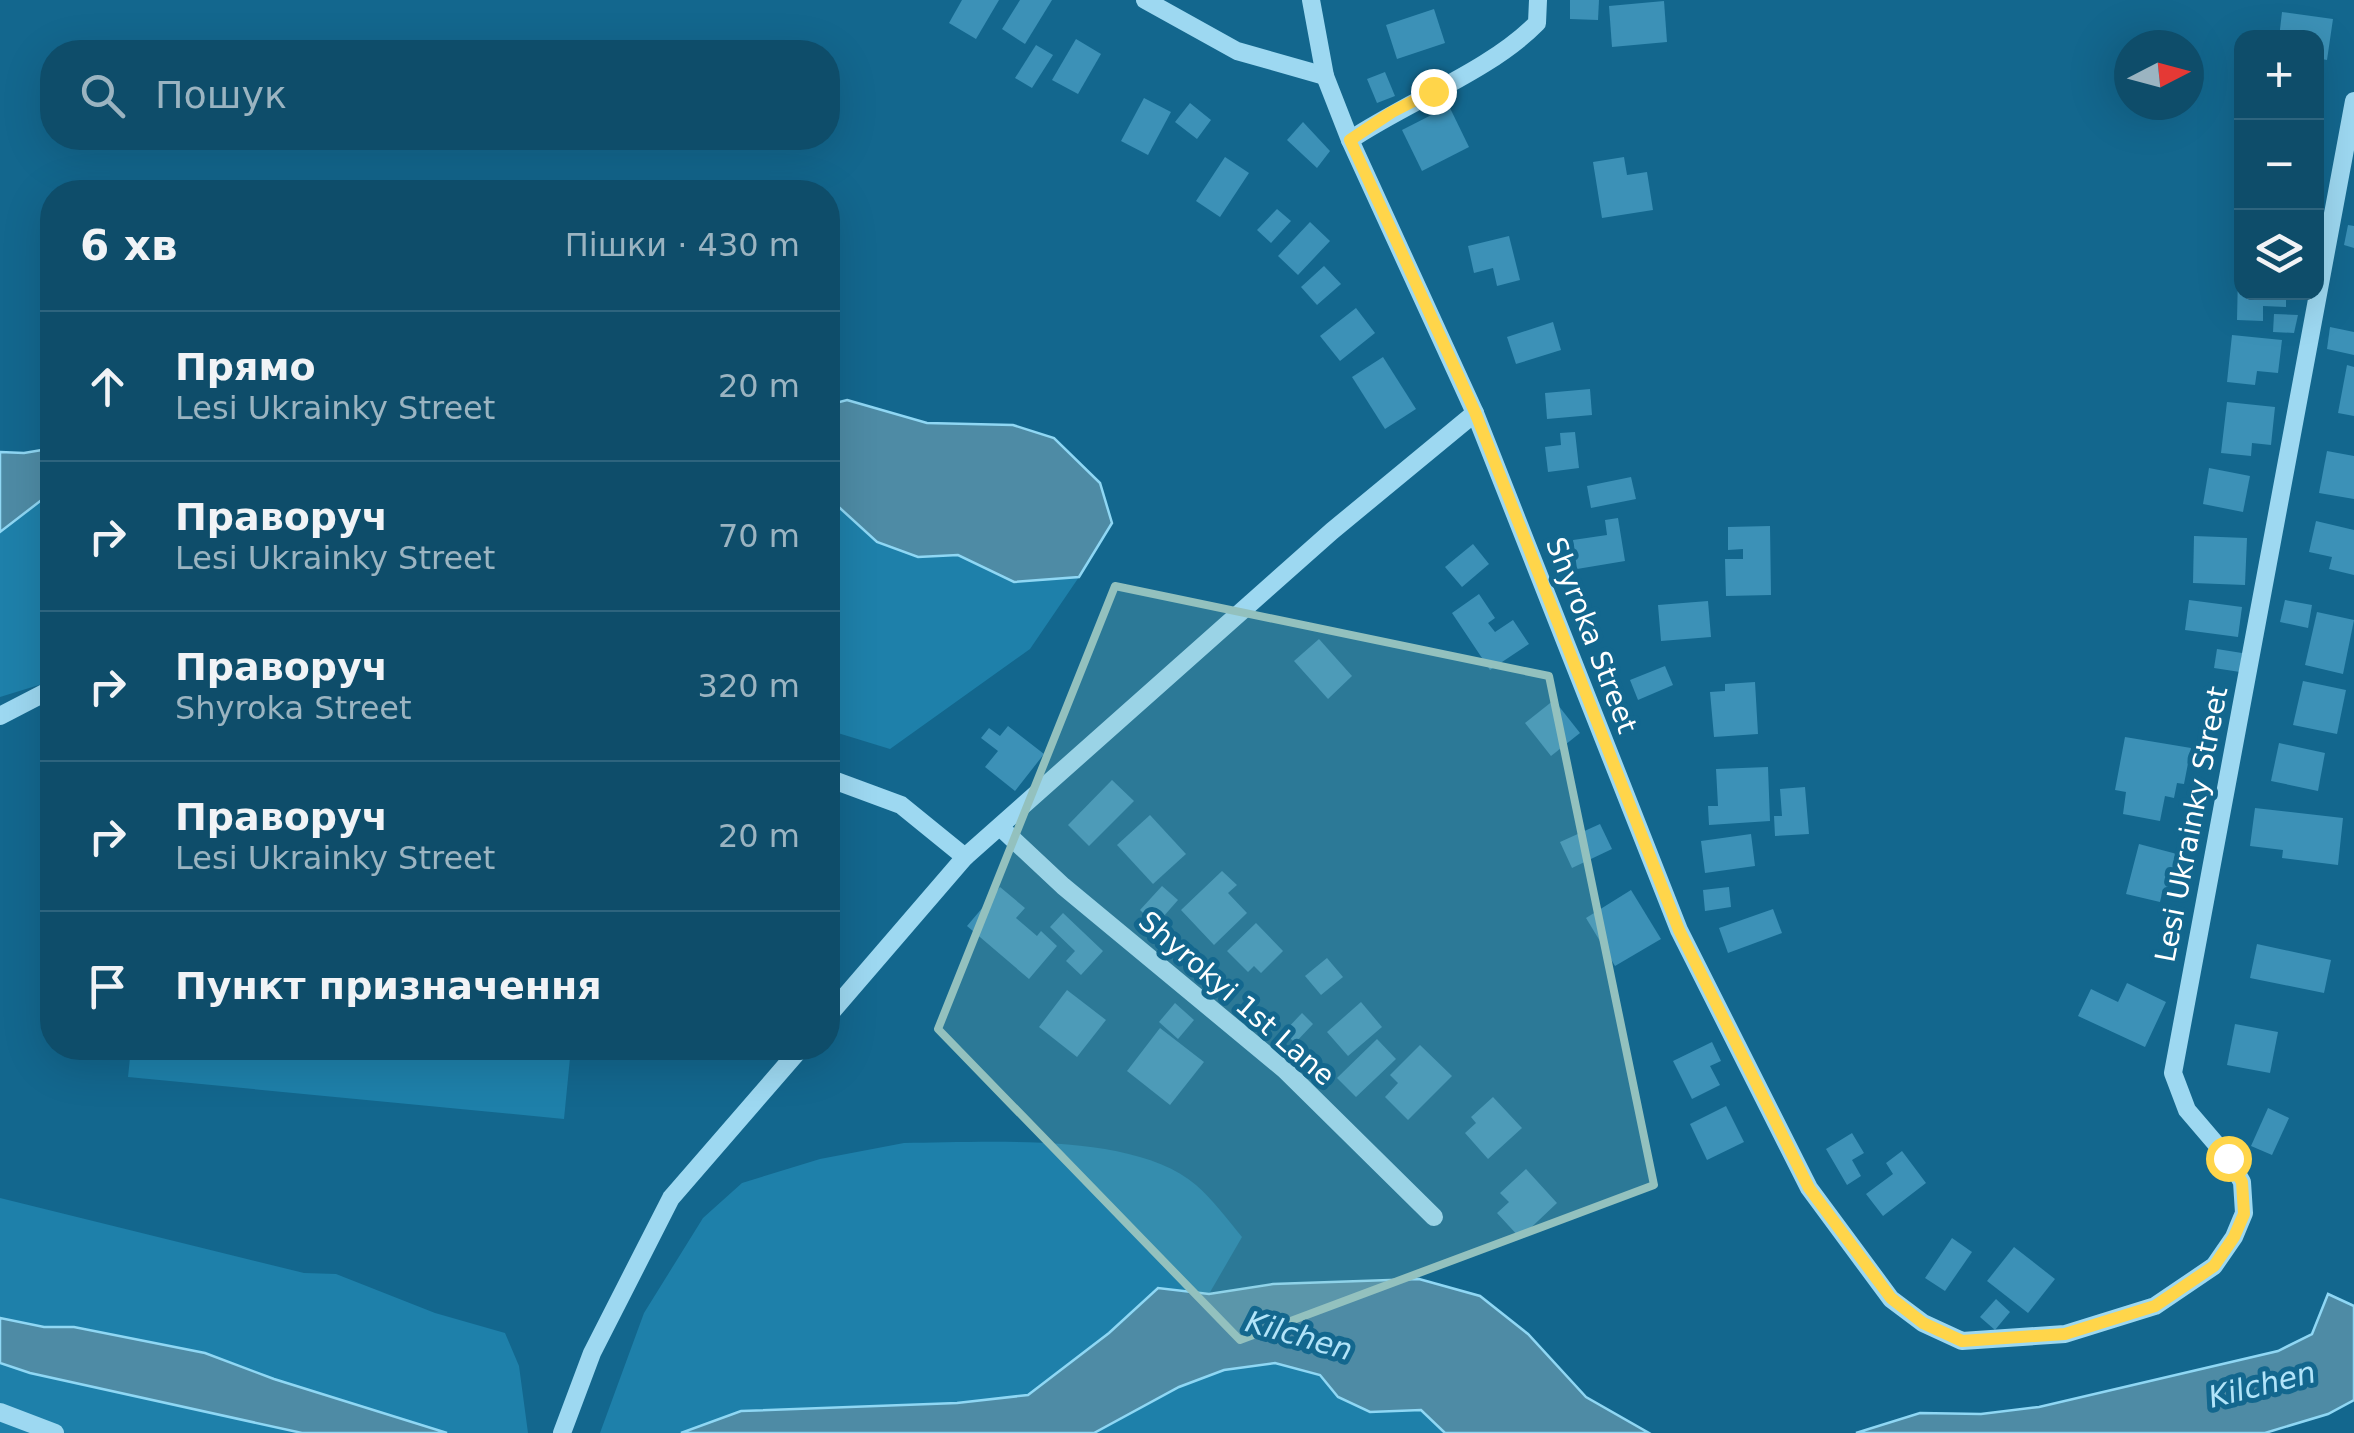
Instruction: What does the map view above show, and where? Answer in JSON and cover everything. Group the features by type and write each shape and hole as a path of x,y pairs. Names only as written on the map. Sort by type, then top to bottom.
{"street":[{"path":"1145,0 1237,50 1325,76"},
{"name":"Shyroka Street","path":"1311,0 1325,76 1350,140 1475,412 1679,930 1809,1188 1891,1298 1923,1323 1962,1341"},
{"path":"1350,140 1520,40 1537,22 1538,0"},
{"name":"Lesi Ukrainky Street","path":"1962,1341 2065,1334 2155,1306 2214,1266 2244,1214 2242,1182 2228,1158 2187,1110 2173,1074 2354,102"},
{"path":"840,1002 964,857 1332,531 1475,412"},
{"path":"0,716 40,694"},
{"path":"840,782 902,804 964,857"},
{"name":"Shyrokyi 1st Lane","path":"1000,827 1063,886 1284,1070 1434,1216"},
{"path":"562,1433 592,1353 671,1198 791,1060"},
{"path":"0,1412 55,1433"}],"highlighted area":[{"path":"1115,586 1549,676 1654,1185 1240,1340 938,1029"}],"shaded area":[{"path":"40,501 40,685 0,697 0,532"},
{"path":"840,508 877,542 918,557 958,555 1014,582 1079,577 1030,649 890,749 840,734"},
{"path":"130,1060 570,1060 564,1119 128,1077"},
{"path":"904,1143 1057,1144 1135,1156 1169,1168 1196,1185 1242,1237 1209,1294 1158,1288 1109,1333 1028,1395 957,1403 741,1411 681,1433 600,1433 644,1313 703,1218 742,1183 820,1159"},
{"path":"0,1198 304,1273 336,1274 435,1313 505,1333 519,1366 528,1433 447,1433 274,1379 205,1353 74,1327 44,1327 0,1318"},
{"path":"0,1363 30,1373 302,1433 0,1433"},
{"path":"1275,1363 1320,1375 1338,1397 1369,1412 1421,1410 1445,1433 1094,1433 1179,1387 1224,1370"}],"water":[{"path":"847,400 927,423 1013,425 1054,438 1100,483 1112,523 1079,577 1014,582 958,555 918,557 877,542 840,508 840,402"},
{"path":"40,450 40,501 0,532 0,452"},
{"name":"Kilchen","path":"1419,1279 1480,1296 1528,1334 1586,1397 1649,1433 1445,1433 1421,1410 1370,1412 1338,1397 1320,1375 1275,1363 1224,1370 1179,1387 1094,1433 681,1433 741,1411 957,1403 1028,1395 1109,1333 1158,1288 1209,1294 1273,1284"},
{"name":"Kilchen","path":"2328,1294 2354,1306 2354,1400 2328,1414 2265,1433 1856,1433 1920,1413 1981,1414 2039,1407 2278,1351 2312,1334"},
{"path":"0,1318 44,1327 74,1327 205,1353 274,1379 447,1433 302,1433 30,1373 0,1363"}],"building":[{"path":"962,0 999,0 976,39 949,23"},
{"path":"1020,0 1052,0 1025,44 1002,29"},
{"path":"1570,0 1599,0 1598,20 1570,19"},
{"path":"1664,1 1667,42 1612,47 1609,6"},
{"path":"1434,9 1445,43 1397,59 1386,25"},
{"path":"2282,12 2333,19 2327,60 2324,30 2280,30"},
{"path":"1076,39 1101,54 1078,94 1052,80"},
{"path":"1036,45 1053,55 1032,88 1015,78"},
{"path":"1385,72 1395,96 1377,103 1367,79"},
{"path":"1144,98 1171,112 1148,155 1121,141"},
{"path":"1190,103 1211,120 1197,139 1175,122"},
{"path":"1449,106 1469,147 1422,171 1402,130"},
{"path":"1303,122 1330,151 1317,168 1287,140"},
{"path":"1225,157 1249,173 1220,217 1196,201"},
{"path":"1624,157 1627,175 1647,172 1653,210 1602,218 1593,162"},
{"path":"1277,209 1291,221 1271,243 1257,230"},
{"path":"1310,222 1330,241 1298,275 1278,256"},
{"path":"2348,225 2354,226 2354,248 2344,245"},
{"path":"1509,236 1520,280 1497,286 1493,268 1474,273 1468,246"},
{"path":"1324,266 1341,284 1317,305 1301,287"},
{"path":"2237,300 2286,300 2286,307 2263,306 2263,321 2237,320"},
{"path":"1356,308 1375,333 1340,361 1320,336"},
{"path":"2274,314 2298,315 2294,333 2273,332"},
{"path":"1553,322 1561,350 1516,364 1507,337"},
{"path":"2330,327 2354,332 2354,355 2327,349"},
{"path":"2232,335 2282,340 2278,373 2257,371 2255,385 2227,382"},
{"path":"1383,357 1416,409 1385,429 1352,377"},
{"path":"2347,365 2354,367 2354,416 2338,413"},
{"path":"1590,389 1592,415 1547,419 1545,393"},
{"path":"2227,402 2275,407 2271,445 2252,443 2251,456 2221,453"},
{"path":"1575,432 1579,468 1548,472 1545,447 1561,445 1560,433"},
{"path":"2327,451 2354,456 2354,499 2319,493"},
{"path":"2209,468 2250,476 2243,512 2203,504"},
{"path":"1631,477 1636,499 1591,508 1587,486"},
{"path":"1618,518 1625,561 1577,569 1573,540 1607,535 1605,520"},
{"path":"2316,521 2354,530 2354,575 2329,569 2332,557 2309,552"},
{"path":"1770,526 1771,595 1726,596 1725,559 1743,559 1743,549 1728,550 1728,527"},
{"path":"2194,536 2247,538 2245,585 2193,583"},
{"path":"1473,544 1489,564 1462,587 1445,567"},
{"path":"1479,594 1495,618 1488,623 1495,632 1513,620 1529,644 1490,670 1452,613"},
{"path":"2189,600 2242,607 2238,637 2185,630"},
{"path":"2285,600 2312,605 2308,628 2280,622"},
{"path":"1708,601 1711,637 1661,641 1658,605"},
{"path":"2317,612 2354,620 2343,674 2305,665"},
{"path":"1319,639 1352,676 1328,699 1294,661"},
{"path":"2217,649 2242,653 2240,672 2214,668"},
{"path":"1665,666 1673,685 1638,700 1630,680"},
{"path":"2303,681 2346,690 2337,734 2293,725"},
{"path":"1755,682 1758,734 1714,737 1710,692 1725,691 1725,684"},
{"path":"1554,700 1580,733 1551,756 1525,723"},
{"path":"1008,726 1044,754 1015,791 985,767 998,751 981,738 989,728 1000,736"},
{"path":"2125,737 2191,748 2184,784 2177,783 2174,798 2165,796 2160,821 2123,814 2126,792 2115,790"},
{"path":"2279,743 2325,753 2318,791 2271,781"},
{"path":"1768,767 1770,821 1709,825 1708,806 1718,806 1716,769"},
{"path":"1112,780 1134,801 1089,846 1068,825"},
{"path":"1805,787 1809,834 1775,836 1774,816 1782,816 1780,789"},
{"path":"2255,808 2343,818 2338,865 2282,858 2283,850 2250,846"},
{"path":"1150,815 1186,854 1153,884 1117,845"},
{"path":"1600,824 1612,849 1572,868 1560,842"},
{"path":"1751,834 1755,866 1705,873 1701,841"},
{"path":"2139,844 2192,858 2183,894 2163,889 2160,902 2126,894"},
{"path":"1222,871 1237,885 1228,893 1247,913 1214,945 1181,910"},
{"path":"1162,886 1178,900 1156,925 1140,910"},
{"path":"1000,887 1025,908 1016,918 1037,936 1041,931 1057,946 1029,979 967,926"},
{"path":"1729,887 1731,907 1705,911 1703,890"},
{"path":"1631,890 1661,939 1615,966 1586,918"},
{"path":"1773,909 1782,933 1728,953 1719,928"},
{"path":"1063,913 1103,951 1081,975 1066,961 1075,951 1050,927"},
{"path":"1256,923 1283,951 1261,973 1254,966 1248,972 1227,951"},
{"path":"2257,944 2331,960 2324,993 2250,978"},
{"path":"1327,958 1343,977 1321,995 1305,976"},
{"path":"2127,983 2166,1002 2145,1047 2078,1016 2091,989 2118,1002"},
{"path":"1067,990 1106,1020 1077,1057 1039,1027"},
{"path":"1361,1002 1382,1027 1348,1056 1327,1032"},
{"path":"1175,1003 1194,1020 1178,1039 1159,1022"},
{"path":"1302,1013 1313,1024 1295,1043 1284,1032"},
{"path":"2235,1024 2278,1032 2270,1073 2227,1065"},
{"path":"1160,1028 1204,1062 1170,1105 1127,1071"},
{"path":"1377,1039 1396,1059 1356,1097 1337,1078"},
{"path":"1712,1042 1721,1061 1710,1066 1720,1085 1692,1099 1673,1061"},
{"path":"1420,1045 1452,1076 1408,1120 1385,1097 1398,1083 1390,1075"},
{"path":"1493,1097 1522,1128 1488,1159 1465,1133 1476,1123 1471,1117"},
{"path":"1726,1106 1744,1142 1707,1160 1690,1124"},
{"path":"2268,1108 2289,1118 2272,1155 2251,1146"},
{"path":"1852,1133 1864,1153 1852,1160 1861,1176 1847,1185 1826,1149"},
{"path":"1902,1151 1926,1183 1883,1216 1866,1194 1893,1174 1886,1163"},
{"path":"1526,1169 1557,1203 1520,1238 1497,1213 1509,1202 1500,1193"},
{"path":"1952,1238 1972,1252 1945,1291 1925,1278"},
{"path":"2014,1247 2055,1279 2028,1313 1987,1281"},
{"path":"1996,1299 2010,1312 1995,1330 1980,1317"}],"route":[{"path":"1433,91 1350,140 1475,412 1679,930 1809,1188 1891,1298 1923,1323 1962,1341 2065,1334 2155,1306 2214,1266 2244,1214 2242,1182 2228,1158"}]}
